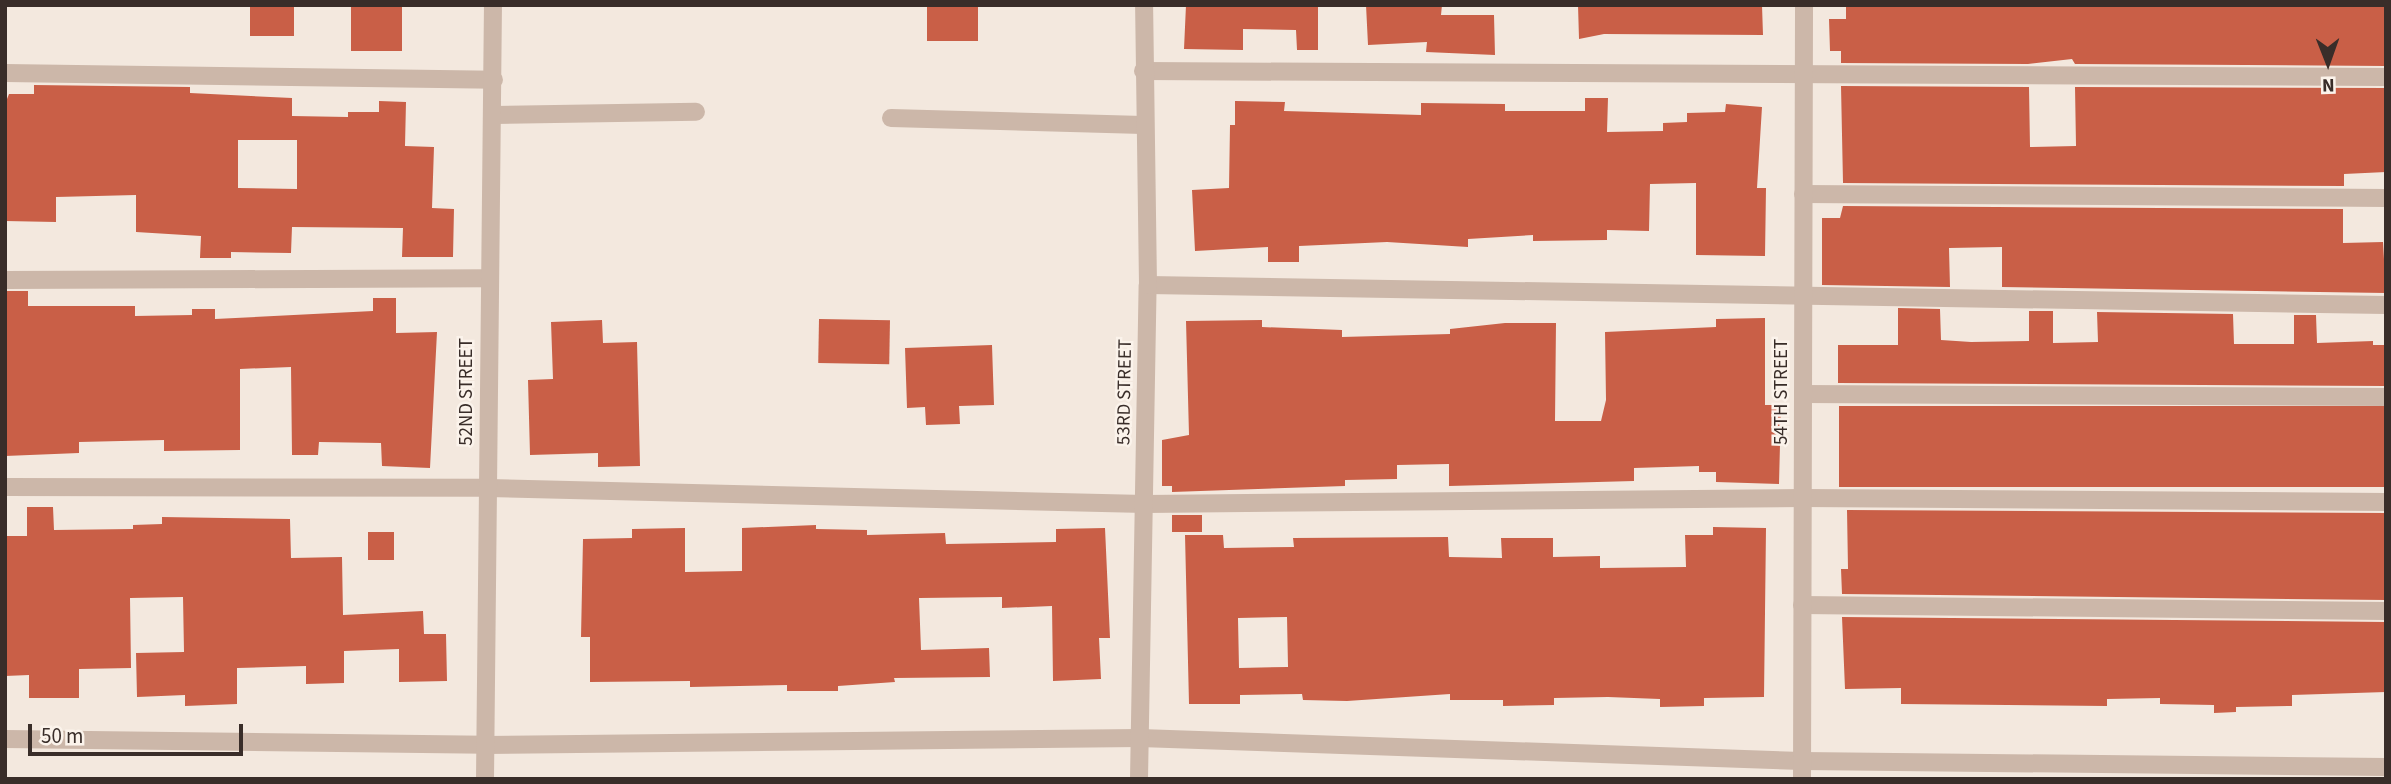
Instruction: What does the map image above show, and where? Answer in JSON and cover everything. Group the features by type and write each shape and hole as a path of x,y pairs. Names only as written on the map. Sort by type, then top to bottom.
{"street":[{"name":"52ND STREET","path":"485,779 487,278 495,115 493,5"},
{"name":"53RD STREET","path":"1139,779 1148,285 1143,125 1143,5"},
{"name":"54TH STREET","path":"1802,770 1804,5"},
{"path":"1143,71 2386,77"},
{"path":"5,73 494,80"},
{"path":"495,115 696,112"},
{"path":"891,118 1143,125"},
{"path":"1803,194 2386,198"},
{"path":"5,280 487,278"},
{"path":"1148,285 2386,305"},
{"path":"1802,394 2386,397"},
{"path":"5,487 488,488 1145,504 1803,498 2386,502"},
{"path":"1802,605 2386,611"},
{"path":"5,739 485,745 1139,738 1802,770 2386,767"}],"building":[{"path":"250,5 294,5 294,36 250,36"},
{"path":"351,5 402,5 402,51 351,51"},
{"path":"927,5 978,5 978,41 927,41"},
{"path":"1186,5 1318,5 1318,50 1297,50 1296,30 1243,29 1243,50 1184,49"},
{"path":"1366,5 1442,5 1441,15 1494,15 1495,55 1426,52 1427,42 1368,45"},
{"path":"1578,5 1762,5 1763,35 1604,34 1579,39"},
{"path":"1846,5 2386,5 2386,66 2075,64 2072,59 2028,64 1841,63 1841,51 1830,51 1829,19 1846,19"},
{"path":"34,85 190,87 190,93 292,98 292,116 348,117 348,112 379,112 379,101 406,102 405,146 434,147 432,208 454,209 453,257 402,257 403,228 292,227 291,253 231,252 231,258 200,258 201,236 136,232 136,195 56,197 56,222 5,221 5,104 9,94 34,94","holes":["238,140 297,140 297,189 238,188"]},
{"path":"1841,86 2029,87 2030,147 2076,146 2075,87 2386,88 2386,172 2344,174 2344,186 1843,183"},
{"path":"1585,98 1608,98 1607,132 1663,131 1663,123 1687,122 1687,113 1725,112 1726,104 1762,107 1757,188 1766,188 1765,256 1696,255 1696,183 1650,184 1649,231 1607,230 1607,240 1533,241 1533,235 1468,239 1468,247 1387,242 1299,246 1299,262 1268,262 1268,247 1195,251 1192,190 1229,188 1230,125 1235,125 1235,101 1285,102 1284,111 1421,115 1421,103 1505,104 1505,111 1585,111"},
{"path":"1843,206 2343,209 2343,243 2383,242 2386,293 2002,287 2002,247 1949,248 1950,287 1822,285 1822,218 1840,218"},
{"path":"5,291 28,291 28,306 135,306 135,316 192,315 192,309 215,309 215,319 373,311 373,298 396,298 396,333 437,332 430,468 382,466 381,443 319,442 318,455 292,455 291,367 240,369 240,450 164,451 164,440 79,442 79,453 5,456"},
{"path":"1898,308 1940,309 1941,340 1971,342 2029,341 2029,311 2053,311 2053,343 2098,342 2097,312 2233,314 2234,344 2294,344 2294,315 2316,315 2317,343 2373,341 2373,345 2386,345 2386,386 1838,383 1838,345 1898,345"},
{"path":"1765,318 1765,405 1781,405 1779,484 1716,482 1716,472 1699,472 1699,466 1634,468 1634,481 1449,486 1449,464 1397,465 1397,479 1345,480 1345,486 1172,492 1172,486 1162,486 1162,440 1189,435 1186,321 1262,320 1262,327 1342,330 1342,337 1450,334 1450,329 1505,323 1556,323 1555,421 1601,421 1606,400 1605,332 1716,327 1716,319"},
{"path":"819,319 890,320 889,364 818,363"},
{"path":"602,320 603,343 637,342 640,466 598,467 598,453 530,455 528,380 553,379 551,322"},
{"path":"992,345 994,405 959,406 960,424 926,425 925,407 907,408 905,348"},
{"path":"1839,406 2386,406 2386,487 1839,487"},
{"path":"27,507 53,507 54,530 133,529 133,525 162,524 162,517 290,519 291,558 342,557 343,615 423,611 424,634 446,634 447,681 399,682 399,649 344,651 344,683 306,684 306,666 237,668 237,704 185,706 185,695 137,697 136,653 184,652 183,597 130,598 131,668 79,669 79,698 29,698 29,675 5,676 5,536 27,536"},
{"path":"1847,510 2386,513 2386,600 1842,594 1841,569 1848,569"},
{"path":"1172,515 1202,515 1202,532 1172,532"},
{"path":"816,525 816,529 867,530 867,535 945,533 946,544 1056,542 1056,529 1105,528 1110,638 1099,638 1101,679 1053,681 1052,606 1002,608 1002,597 919,598 921,650 989,648 990,677 894,678 895,682 838,686 838,691 787,691 787,685 690,687 690,681 590,682 590,637 581,637 583,539 632,538 632,529 685,528 685,572 742,571 742,528"},
{"path":"1713,527 1766,528 1764,697 1704,698 1704,706 1660,707 1660,699 1608,697 1554,698 1554,705 1503,706 1503,700 1450,700 1450,694 1347,701 1303,700 1302,694 1240,695 1240,704 1189,704 1185,535 1223,535 1224,548 1294,547 1293,538 1448,537 1449,557 1502,558 1501,538 1553,538 1553,557 1600,556 1600,568 1686,567 1685,535 1713,535","holes":["1287,617 1288,667 1239,668 1238,618"]},
{"path":"368,532 394,532 394,560 368,560"},
{"path":"1842,617 2386,622 2386,692 2292,695 2292,706 2236,707 2236,712 2214,713 2214,705 2160,704 2160,698 2107,699 2107,706 1901,704 1901,688 1845,689"}]}
